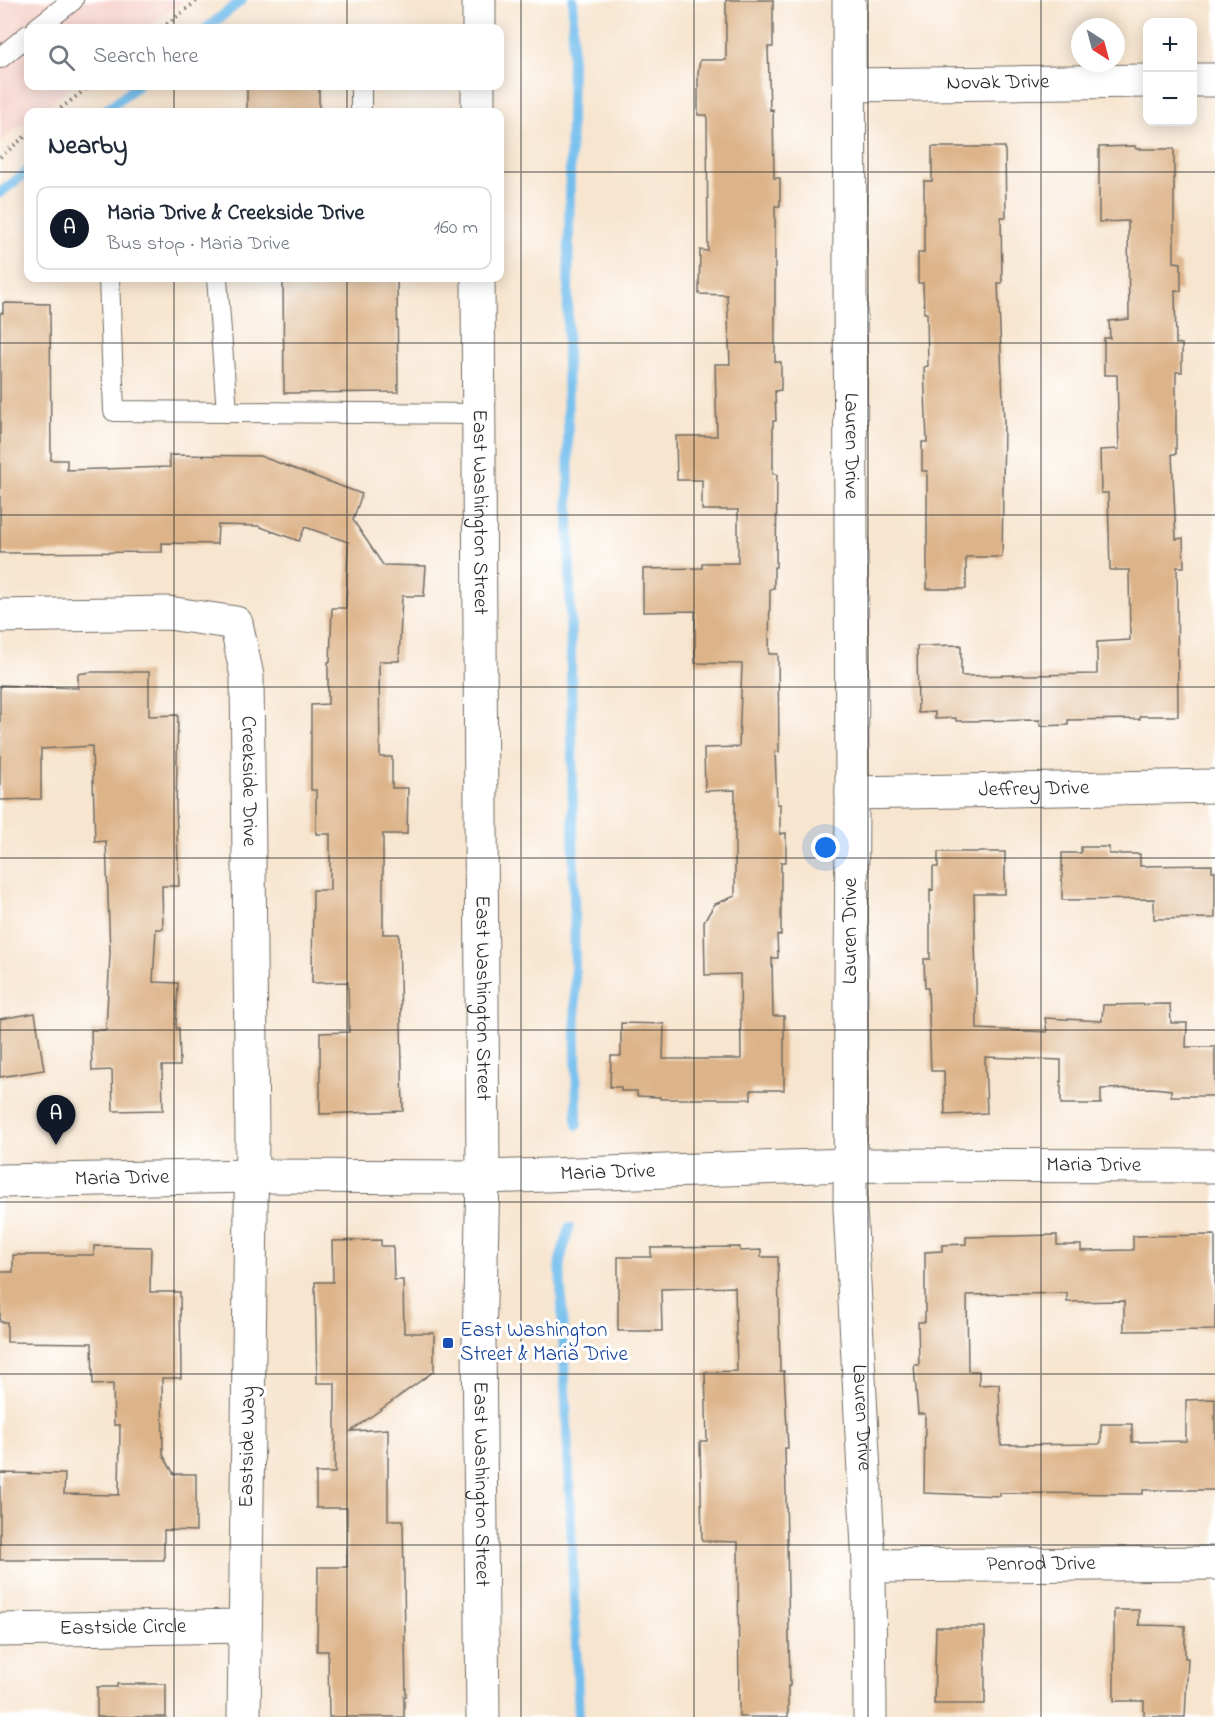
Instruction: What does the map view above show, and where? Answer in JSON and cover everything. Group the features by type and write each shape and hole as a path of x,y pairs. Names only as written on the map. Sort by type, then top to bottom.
{"street":[{"path":"479,0 479,24"},
{"name":"Lauren Drive","path":"849,0 852,793 850,1165 869,1566 870,1717"},
{"path":"1197,80 1215,80"},
{"name":"Novak Drive","path":"850,85 1143,81"},
{"path":"478,90 478,108"},
{"name":"East Washington Street","path":"478,282 483,1177 479,1342 483,1717"},
{"name":"Creekside Drive","path":"0,616 168,613 236,623 247,676 252,1176"},
{"name":"Jeffrey Drive","path":"852,793 1215,786"},
{"name":"Maria Drive","path":"0,1181 252,1176 483,1177 850,1165 1215,1166"},
{"name":"Eastside Way","path":"244,1717 252,1176"},
{"name":"Penrod Drive","path":"869,1566 1215,1563"},
{"name":"Eastside Circle","path":"0,1630 245,1626"}],"lane":[{"path":"42,24 73,0"},
{"path":"0,58 24,38"},
{"path":"362,90 362,108"},
{"path":"109,282 114,411 478,414"},
{"path":"217,282 227,412"}],"path":[{"path":"167,24 198,0"},
{"path":"61,108 85,90"},
{"path":"0,157 24,137"}],"shaded area":[{"path":"0,0 184,0 152,24 24,24 24,90 68,90 43,108 24,108 24,123 0,142"}],"building":[{"path":"726,0 773,0 773,47 768,47 770,110 773,109 774,178 780,178 780,206 775,206 775,362 781,362 781,390 775,391 776,421 773,421 773,474 777,474 776,567 774,567 774,588 770,589 769,654 778,654 779,752 775,751 777,804 780,804 780,834 786,833 786,862 781,862 781,935 777,935 778,958 772,958 773,1016 784,1016 784,1090 751,1090 751,1099 660,1099 660,1097 637,1096 637,1091 621,1091 621,1087 610,1087 611,1056 621,1056 621,1023 664,1024 663,1059 741,1059 740,974 705,975 704,921 715,904 735,896 735,790 705,791 704,748 739,747 742,664 695,663 695,611 643,612 643,569 702,568 702,563 738,563 738,510 702,510 702,480 677,480 676,436 717,436 715,364 730,364 727,295 699,294 700,250 708,251 707,115 698,115 698,73 700,60 726,60"},
{"path":"247,90 319,90 319,108 247,108"},
{"path":"1135,146 1136,149 1174,149 1174,262 1181,263 1181,291 1175,290 1176,344 1182,344 1182,372 1176,372 1176,454 1172,454 1176,539 1183,538 1184,567 1177,567 1178,716 1068,720 1068,725 1040,726 1040,720 956,721 956,718 935,719 935,712 918,713 917,646 961,645 961,676 1097,674 1097,642 1130,640 1129,570 1110,570 1108,493 1101,493 1100,450 1119,449 1117,375 1104,375 1104,338 1110,338 1109,321 1129,319 1128,221 1099,222 1099,147"},
{"path":"932,147 1005,147 1006,217 1001,217 1002,283 998,283 1004,423 1002,557 966,557 966,589 927,589 927,471 922,471 922,442 927,442 924,367 928,366 927,313 924,313 923,283 918,283 918,253 924,253 924,181 932,181"},
{"path":"283,282 397,282 398,392 284,393"},
{"path":"3,303 50,304 51,460 67,460 67,470 170,467 169,455 260,456 362,494 353,520 383,565 426,566 424,596 402,596 399,661 379,661 380,757 392,757 392,788 408,788 407,834 383,834 383,934 399,934 403,1111 320,1114 320,1033 349,1032 348,982 312,983 313,890 330,890 330,834 316,834 316,790 311,790 311,705 328,704 332,608 346,608 348,542 305,527 299,541 258,526 218,525 217,544 162,543 162,552 0,553 0,313 3,313"},
{"path":"149,672 149,716 178,715 176,808 179,886 162,886 163,929 156,929 153,982 178,983 176,1028 179,1028 180,1066 162,1066 163,1110 113,1111 112,1070 92,1071 91,1030 106,1030 110,953 106,841 95,842 92,746 41,749 41,799 0,800 0,685 78,688 78,674"},
{"path":"1081,847 1109,847 1109,854 1140,854 1140,866 1212,865 1212,871 1215,871 1215,918 1154,919 1154,899 1062,900 1062,853 1081,853"},
{"path":"938,852 1005,852 1005,894 974,894 977,1029 1047,1032 1045,1018 1102,1021 1103,1005 1170,1004 1171,1023 1187,1023 1186,1047 1215,1047 1215,1096 1171,1096 1171,1090 1153,1088 1101,1089 1101,1104 1061,1104 1061,1060 985,1057 987,1113 945,1115 944,1071 931,1071 928,988 925,988 924,959 930,959 930,889 933,890 933,867 938,867"},
{"path":"35,1013 44,1070 0,1077 0,1019"},
{"path":"1057,1235 1057,1245 1081,1245 1081,1251 1133,1250 1133,1236 1215,1235 1215,1330 1124,1331 1124,1301 1067,1302 1067,1293 967,1295 968,1371 979,1371 979,1385 999,1384 1001,1445 1099,1444 1101,1424 1132,1424 1132,1442 1186,1441 1186,1400 1215,1399 1215,1490 1143,1490 1143,1494 1000,1493 1000,1496 924,1493 925,1414 918,1414 914,1365 919,1365 918,1322 925,1322 925,1252 942,1251 942,1245 966,1244 966,1237"},
{"path":"381,1240 381,1246 393,1246 394,1280 403,1280 404,1333 434,1333 434,1371 351,1431 388,1429 388,1520 403,1520 406,1696 404,1696 404,1717 329,1717 328,1651 317,1651 318,1567 347,1567 347,1508 316,1508 316,1473 335,1473 335,1383 317,1383 315,1282 333,1282 332,1241"},
{"path":"94,1246 151,1247 150,1292 180,1292 181,1378 162,1378 163,1455 174,1474 196,1474 196,1531 164,1530 164,1560 0,1560 0,1473 65,1474 64,1494 119,1495 120,1425 114,1425 113,1384 93,1385 92,1343 7,1342 7,1322 0,1322 0,1272 13,1272 13,1255 94,1255"},
{"path":"740,1247 740,1251 761,1250 761,1257 778,1257 780,1371 784,1371 788,1448 785,1448 790,1686 788,1686 788,1717 739,1717 738,1542 702,1541 700,1441 707,1441 705,1372 737,1371 735,1287 661,1289 662,1331 618,1331 618,1257 651,1257 651,1248"},
{"path":"1114,1610 1139,1610 1139,1625 1185,1626 1185,1658 1188,1658 1185,1717 1144,1717 1144,1701 1114,1701"},
{"path":"936,1627 985,1627 985,1704 934,1704"},
{"path":"117,1684 166,1684 166,1717 97,1717 97,1687 117,1687"}],"waterway":[{"path":"212,24 242,0"},
{"path":"573,0 567,354 577,1125"},
{"path":"108,108 132,90"},
{"path":"0,193 24,174"},
{"path":"569,1228 560,1261 579,1717"}],"place":[{"name":"Maria Drive & Creekside Drive","path":"56,1145"},
{"name":"East Washington Street & Maria Drive","path":"448,1343"}]}
